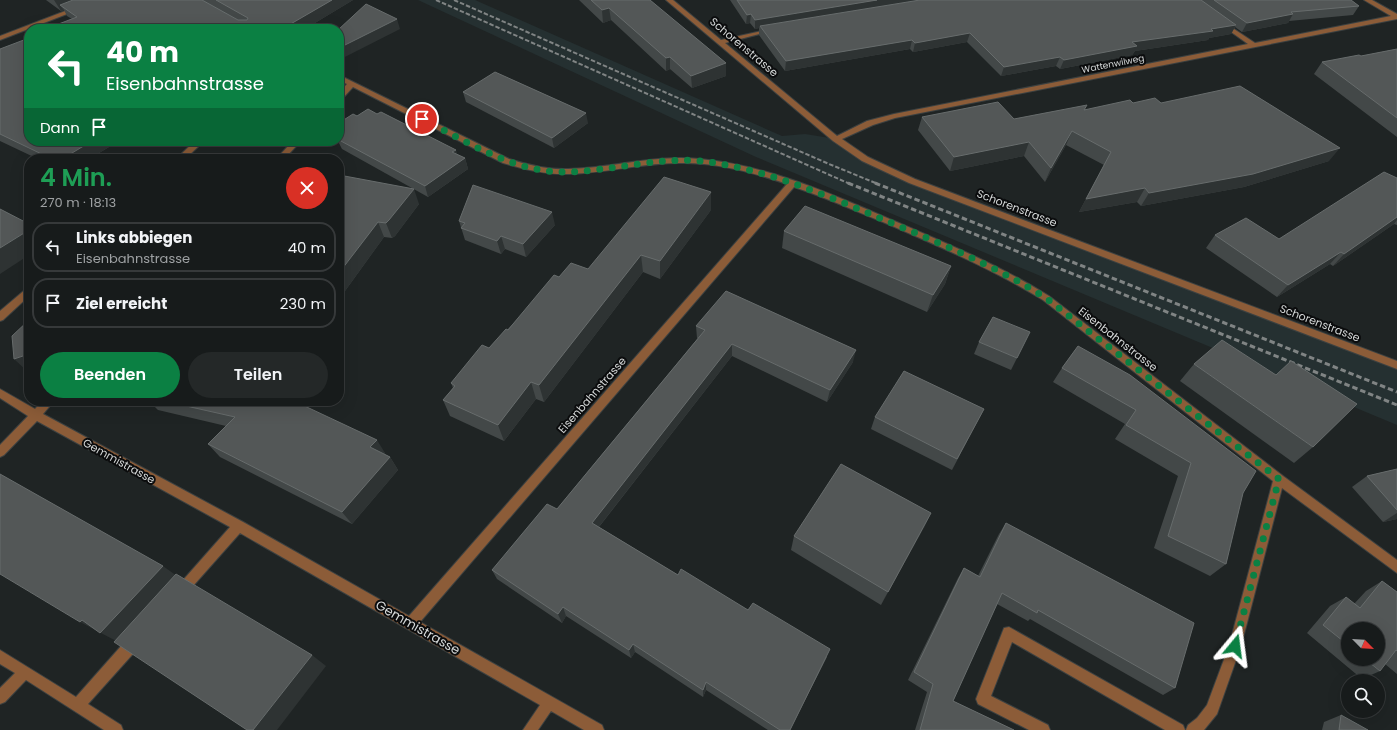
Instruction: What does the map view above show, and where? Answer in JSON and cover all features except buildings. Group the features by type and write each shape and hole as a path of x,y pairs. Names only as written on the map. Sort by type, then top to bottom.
{"street":[{"path":"37,24 100,0"},
{"name":"Schorenstrasse","path":"670,0 836,139 865,159 912,181 1397,365"},
{"path":"1367,0 1397,17"},
{"name":"Wattenwilweg","path":"836,139 870,123 894,116 1397,17"},
{"path":"1215,18 1253,45"},
{"path":"720,42 782,28"},
{"path":"0,38 24,29"},
{"name":"Eisenbahnstrasse","path":"344,79 506,161 532,169 567,172 658,162 699,161 738,168 827,196 978,260 1014,278 1046,298 1279,479 1397,567"},
{"path":"344,92 352,83"},
{"path":"186,154 194,146"},
{"path":"285,154 292,146"},
{"name":"Eisenbahnstrasse","path":"411,623 792,184"},
{"path":"0,317 24,295"},
{"name":"Gemmistrasse","path":"0,393 36,415 239,526 411,623 597,730"},
{"path":"0,452 44,406"},
{"path":"1193,730 1212,709 1235,646 1279,479"},
{"path":"171,601 239,526"},
{"path":"78,705 145,630"},
{"path":"1043,730 983,699 1009,633 1178,730"},
{"path":"0,656 116,730"},
{"path":"0,697 24,672"},
{"path":"530,730 549,703"}],"shaded area":[{"path":"418,0 475,0 782,136 805,134 836,139 876,165 1397,365 1397,425 756,157"}],"railway":[{"path":"436,0 850,184"},
{"path":"454,0 878,184"},
{"path":"848,183 1397,405"},
{"path":"875,183 1397,392"}],"route":[{"path":"422,119 506,161 532,169 567,172 658,162 699,161 738,168 769,176 827,196 978,260 1025,284 1046,298 1279,479 1235,646"}]}
